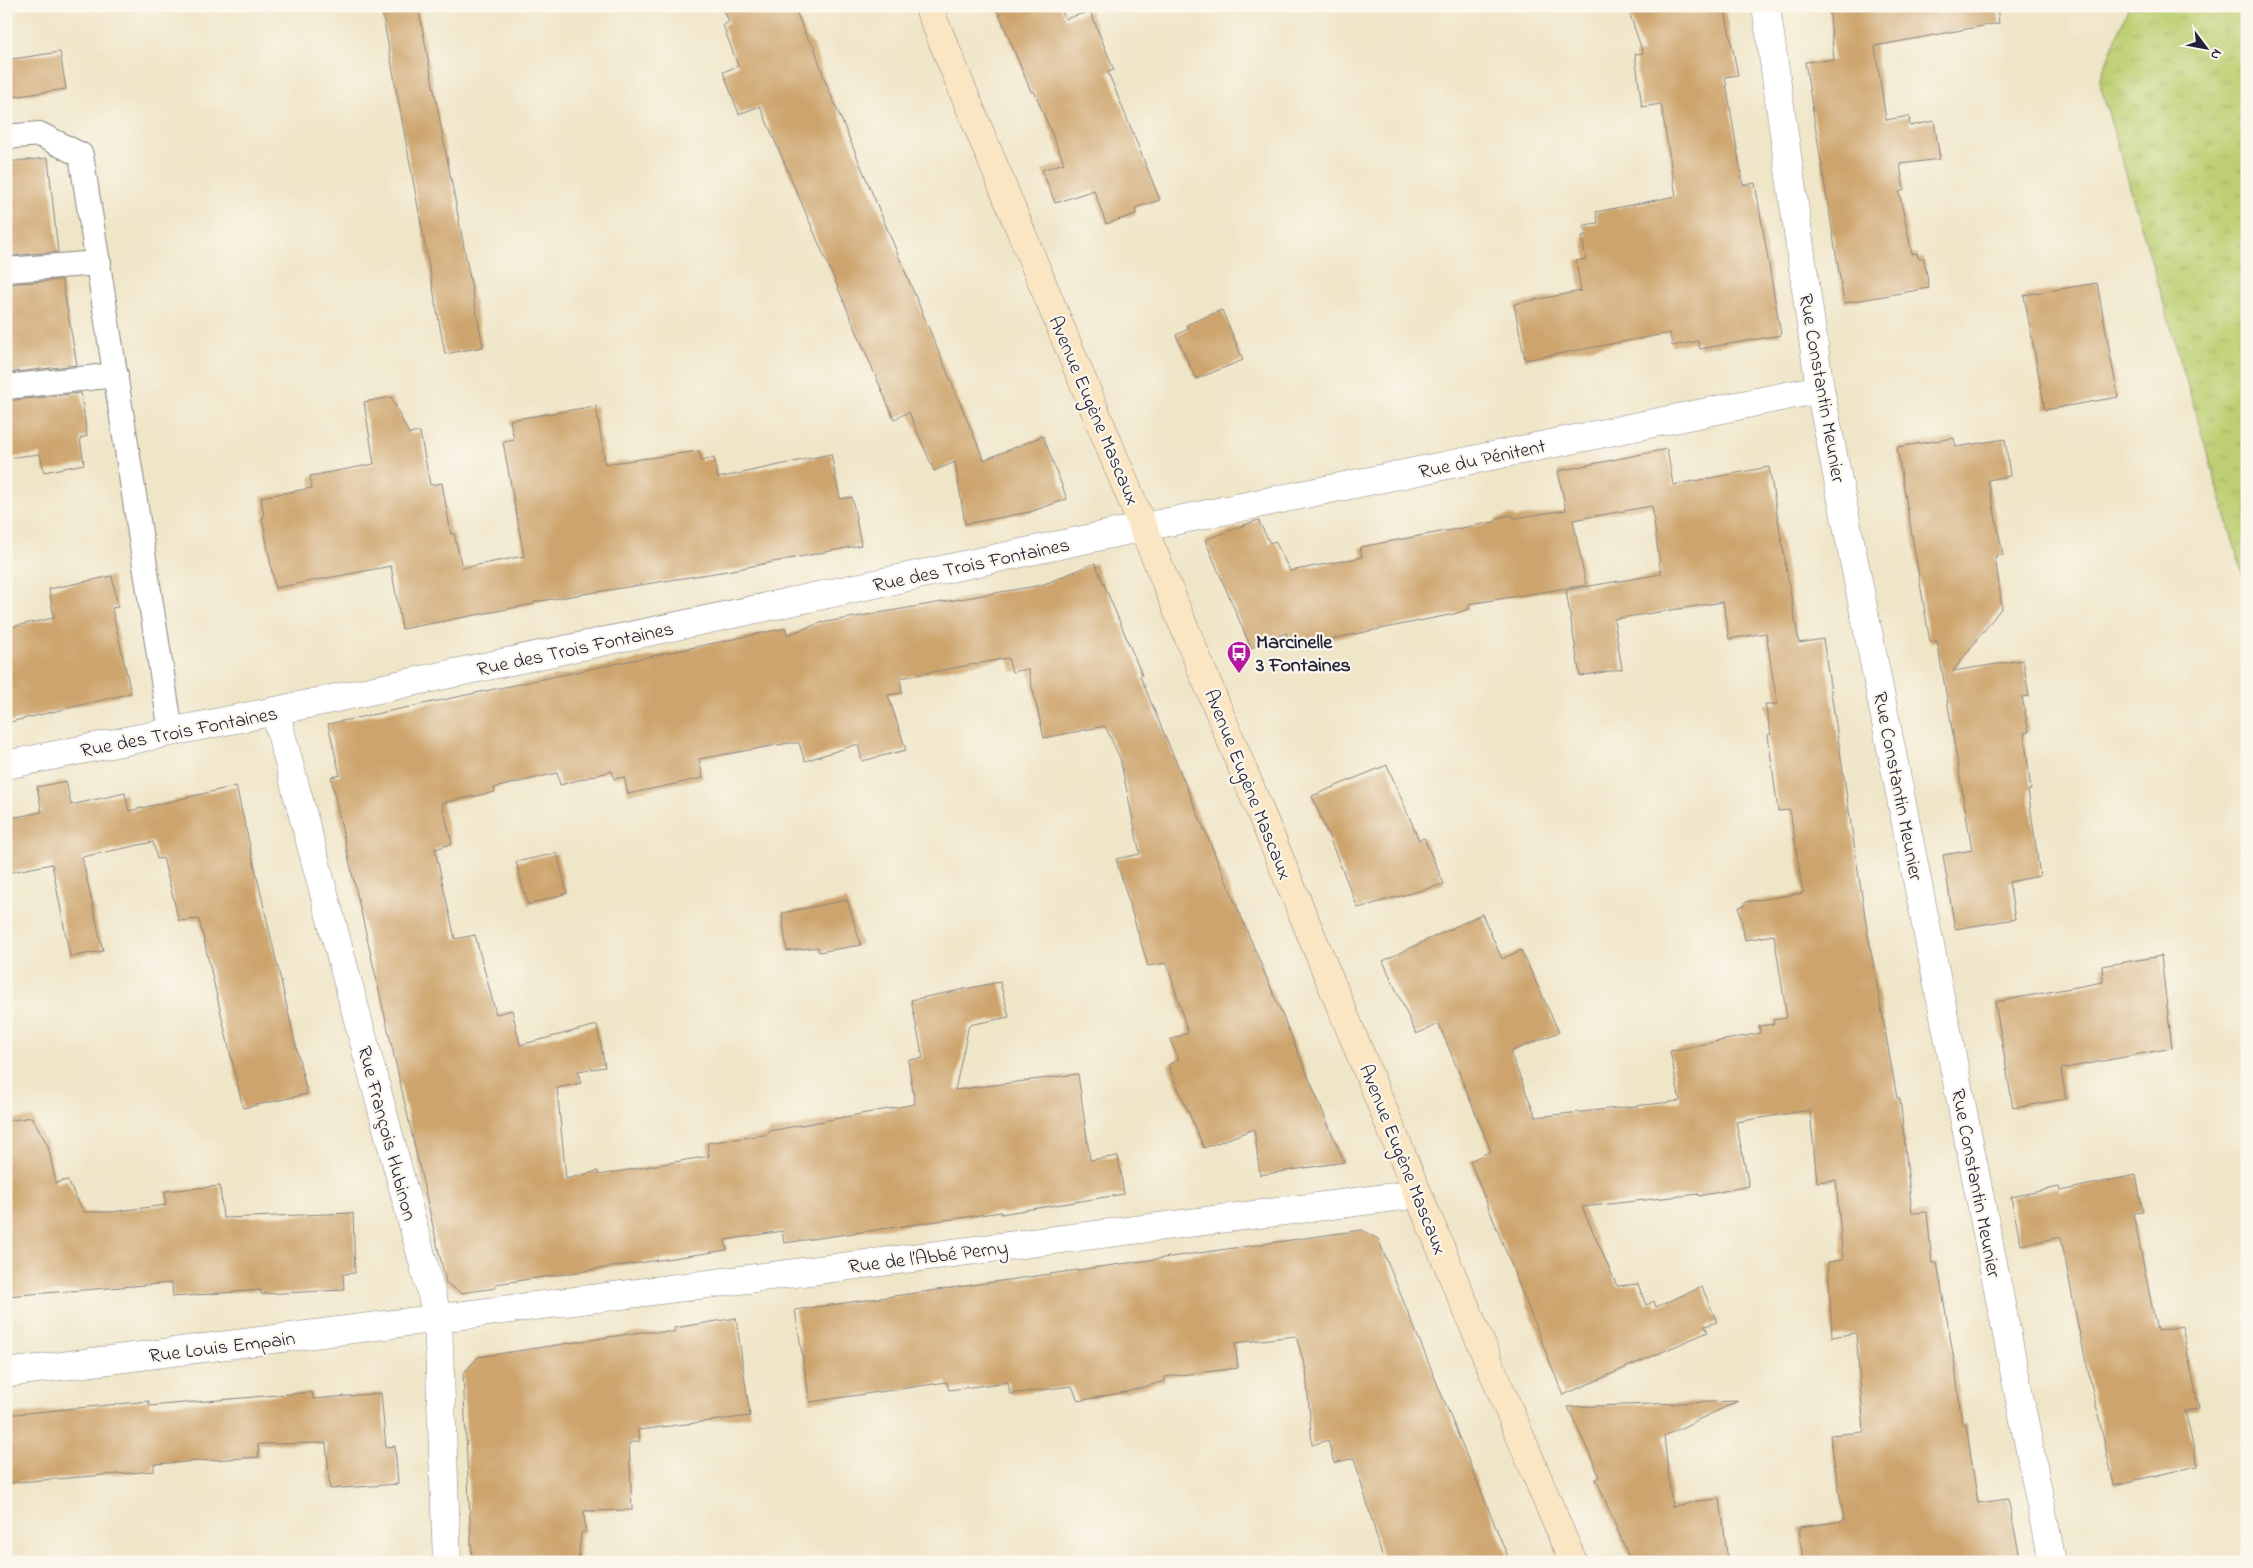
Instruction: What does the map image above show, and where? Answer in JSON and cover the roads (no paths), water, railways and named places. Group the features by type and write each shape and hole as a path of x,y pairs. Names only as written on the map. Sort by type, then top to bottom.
{"main road":[{"name":"Avenue Eugène Mascaux","path":"928,6 1418,1194 1572,1562"}],"street":[{"name":"Rue Constantin Meunier","path":"1766,6 1820,389 2052,1562"},
{"name":"Rue du Pénitent","path":"1144,527 1820,389"},
{"name":"Rue des Trois Fontaines","path":"6,765 275,712 1144,527"},
{"name":"Rue François Hubinon","path":"275,712 438,1318 447,1562"},
{"name":"Rue de l’Abbé Perny","path":"438,1318 1418,1194"},
{"name":"Rue Louis Empain","path":"6,1373 438,1318"}],"lane":[{"path":"6,137 38,134 81,155 171,732"},
{"path":"6,270 98,262"},
{"path":"6,387 116,375"}],"place":[{"name":"Marcinelle 3 Fontaines","path":"1239,674"}]}
